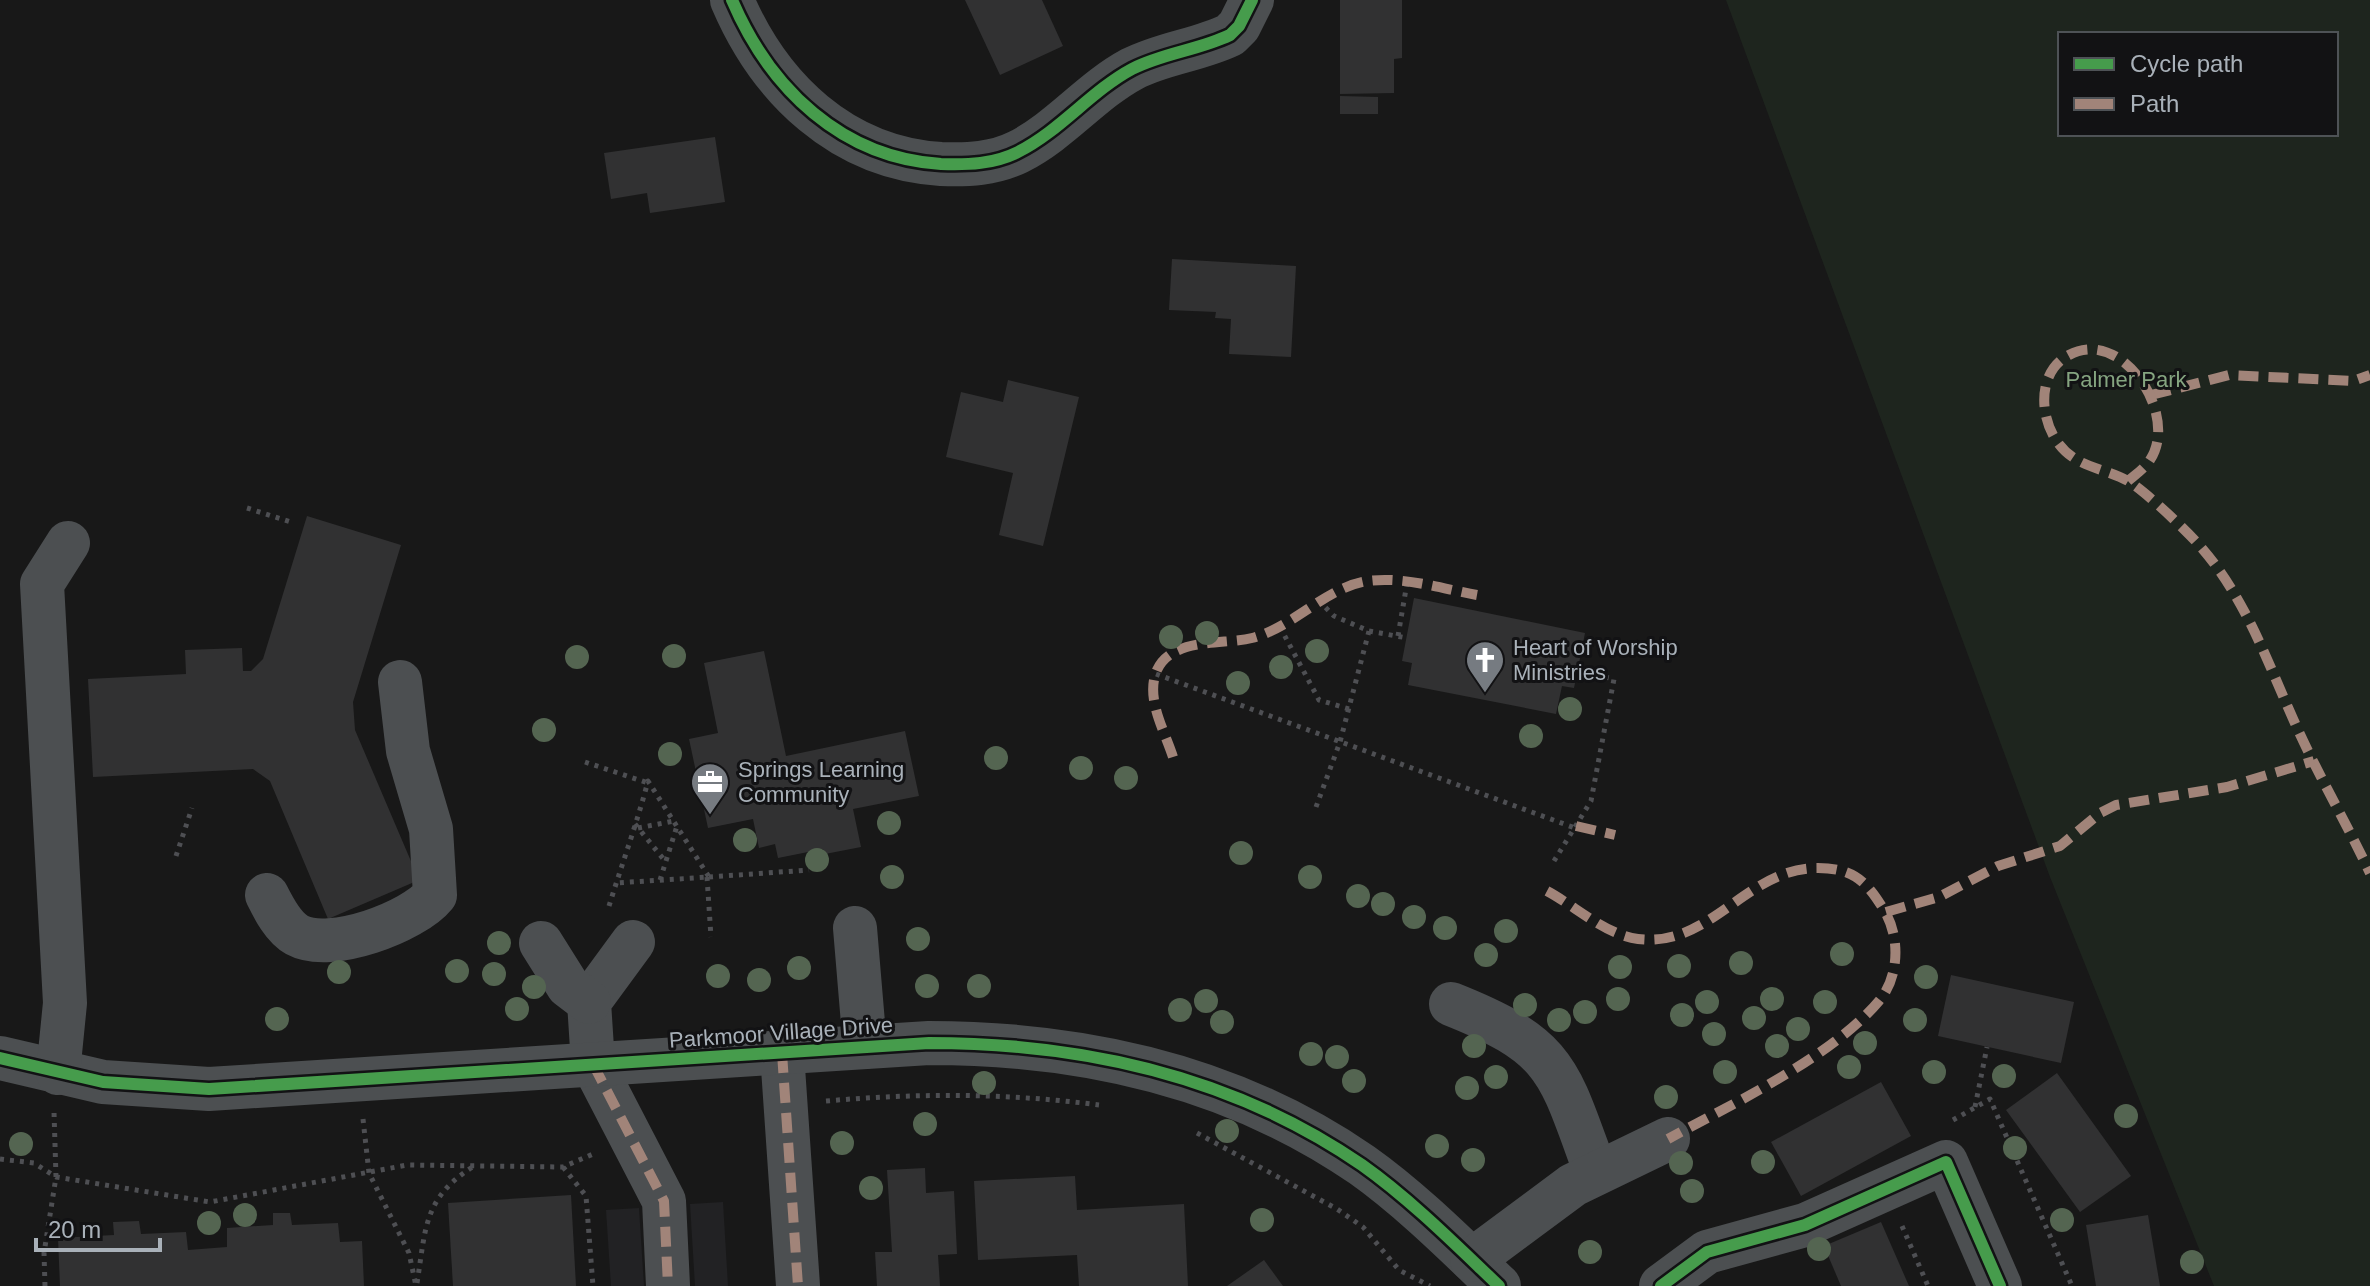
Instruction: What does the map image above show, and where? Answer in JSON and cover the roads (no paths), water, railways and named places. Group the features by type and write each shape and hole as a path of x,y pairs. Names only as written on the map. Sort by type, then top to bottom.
{"street":[{"path":"732,0 780,79 796,98 831,126 872,151 899,159 958,165 981,164 1019,151 1131,69 1230,35 1239,26 1252,0"},
{"path":"56,1090 65,1003 42,584 68,543"},
{"path":"267,895 295,934 314,941 337,941 361,934 417,911 435,895 431,829 408,751 400,682"},
{"path":"855,928 865,1047"},
{"path":"619,930 589,1002 593,1064 664,1201 668,1286"},
{"path":"541,943 568,986 589,1002"},
{"path":"1451,1004 1517,1033 1547,1060 1559,1075 1573,1107 1596,1173"},
{"name":"Parkmoor Village Drive","path":"0,1058 56,1090 209,1089 865,1047 990,1043 1057,1049 1131,1063 1194,1080 1252,1102 1365,1167 1485,1273"},
{"path":"782,1053 798,1286"},
{"path":"1485,1273 1573,1185 1668,1139"},
{"path":"1661,1286 1707,1252 1805,1225 1946,1162 2000,1286"}],"place":[{"name":"Heart of Worship Ministries","path":"1485,694"},
{"name":"Springs Learning Community","path":"710,816"}],"park label":[{"name":"Palmer Park","path":"2126,379"}]}
